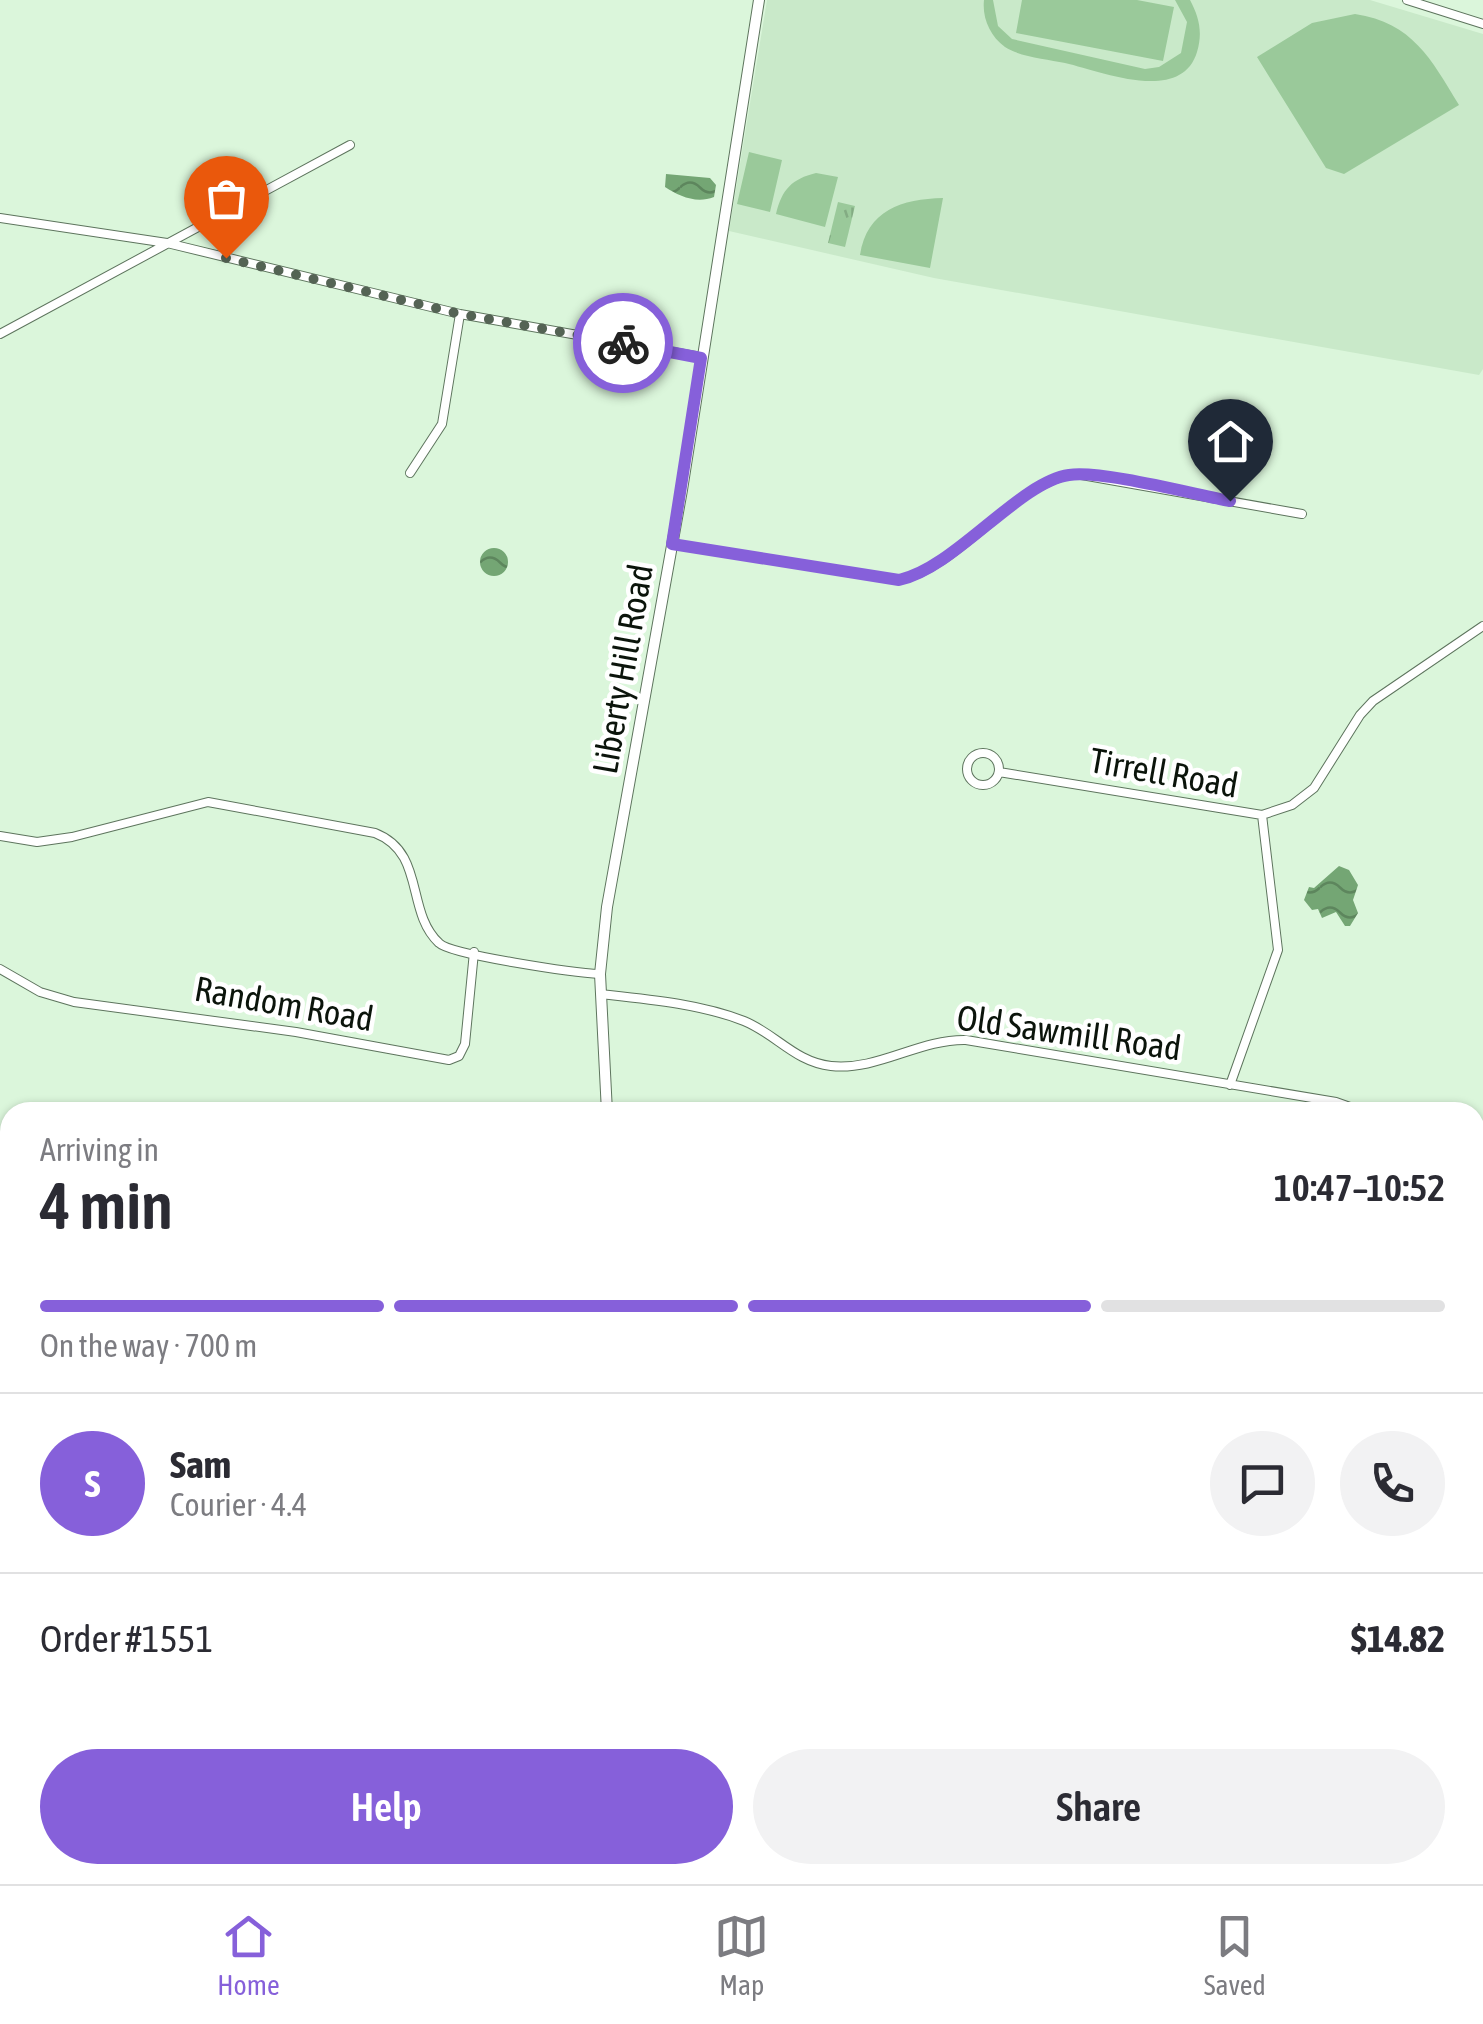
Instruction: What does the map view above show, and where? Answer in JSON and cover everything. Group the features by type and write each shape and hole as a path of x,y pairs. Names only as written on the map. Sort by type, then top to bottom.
{"street":[{"name":"Liberty Hill Road","path":"606,1102 600,974 607,906 672,544 759,0"},
{"path":"1407,0 1483,24"},
{"path":"0,334 350,145"},
{"path":"0,218 167,244 460,314 701,358"},
{"path":"410,473 442,424 460,314"},
{"path":"672,544 899,580 926,570 1050,482 1076,474 1302,514"},
{"name":"Tirrell Road","path":"999,772 1262,816 1292,805 1314,788 1373,701 1483,626"},
{"name":"Tirrell Road","path":"989,754 998,761 999,772 994,781 978,784 970,778 968,763 974,755 989,754"},
{"path":"0,836 37,842 72,837 208,802 375,833 392,842 405,856 434,936 456,953 474,952 600,974"},
{"path":"1230,1085 1278,950 1262,816"},
{"name":"Random Road","path":"0,969 40,992 74,1002 296,1032 449,1060 459,1056 465,1044 474,952"},
{"name":"Old Sawmill Road","path":"601,994 745,1022 797,1057 834,1066 862,1065 917,1047 966,1040 1336,1102"}],"shaded area":[{"path":"767,0 1370,0 1483,34 1483,369 1479,375 934,278 729,231"}],"green space":[{"path":"984,0 993,0 998,26 1012,39 1145,69 1159,67 1181,53 1187,22 1175,0 1190,0 1199,25 1199,45 1188,68 1175,77 1157,81 1118,77 1005,47 988,26"},
{"path":"1022,0 1137,0 1174,7 1163,61 1016,33"},
{"path":"1355,14 1406,35 1429,58 1459,105 1344,174 1326,168 1257,57 1312,23"},
{"path":"749,152 782,160 770,212 737,204"},
{"path":"816,173 838,177 825,227 776,214 789,186"},
{"path":"943,198 930,268 860,255 870,227 889,210 914,201"},
{"path":"838,202 855,206 845,247 828,243"}],"water":[{"path":"666,174 710,178 716,185 714,197 694,199 676,193 665,187"},
{"path":"494,548 504,552 508,562 504,572 494,576 484,572 480,562 484,552"},
{"path":"1339,866 1349,870 1358,885 1353,900 1358,913 1350,926 1345,926 1336,912 1322,918 1318,909 1312,910 1304,900 1309,887 1314,888"}],"way so far":[{"path":"226,258 460,314 623,343"}],"route":[{"path":"623,343 701,358 672,544 879,580 899,580 926,570 1041,488 1067,475 1230,501"}]}
